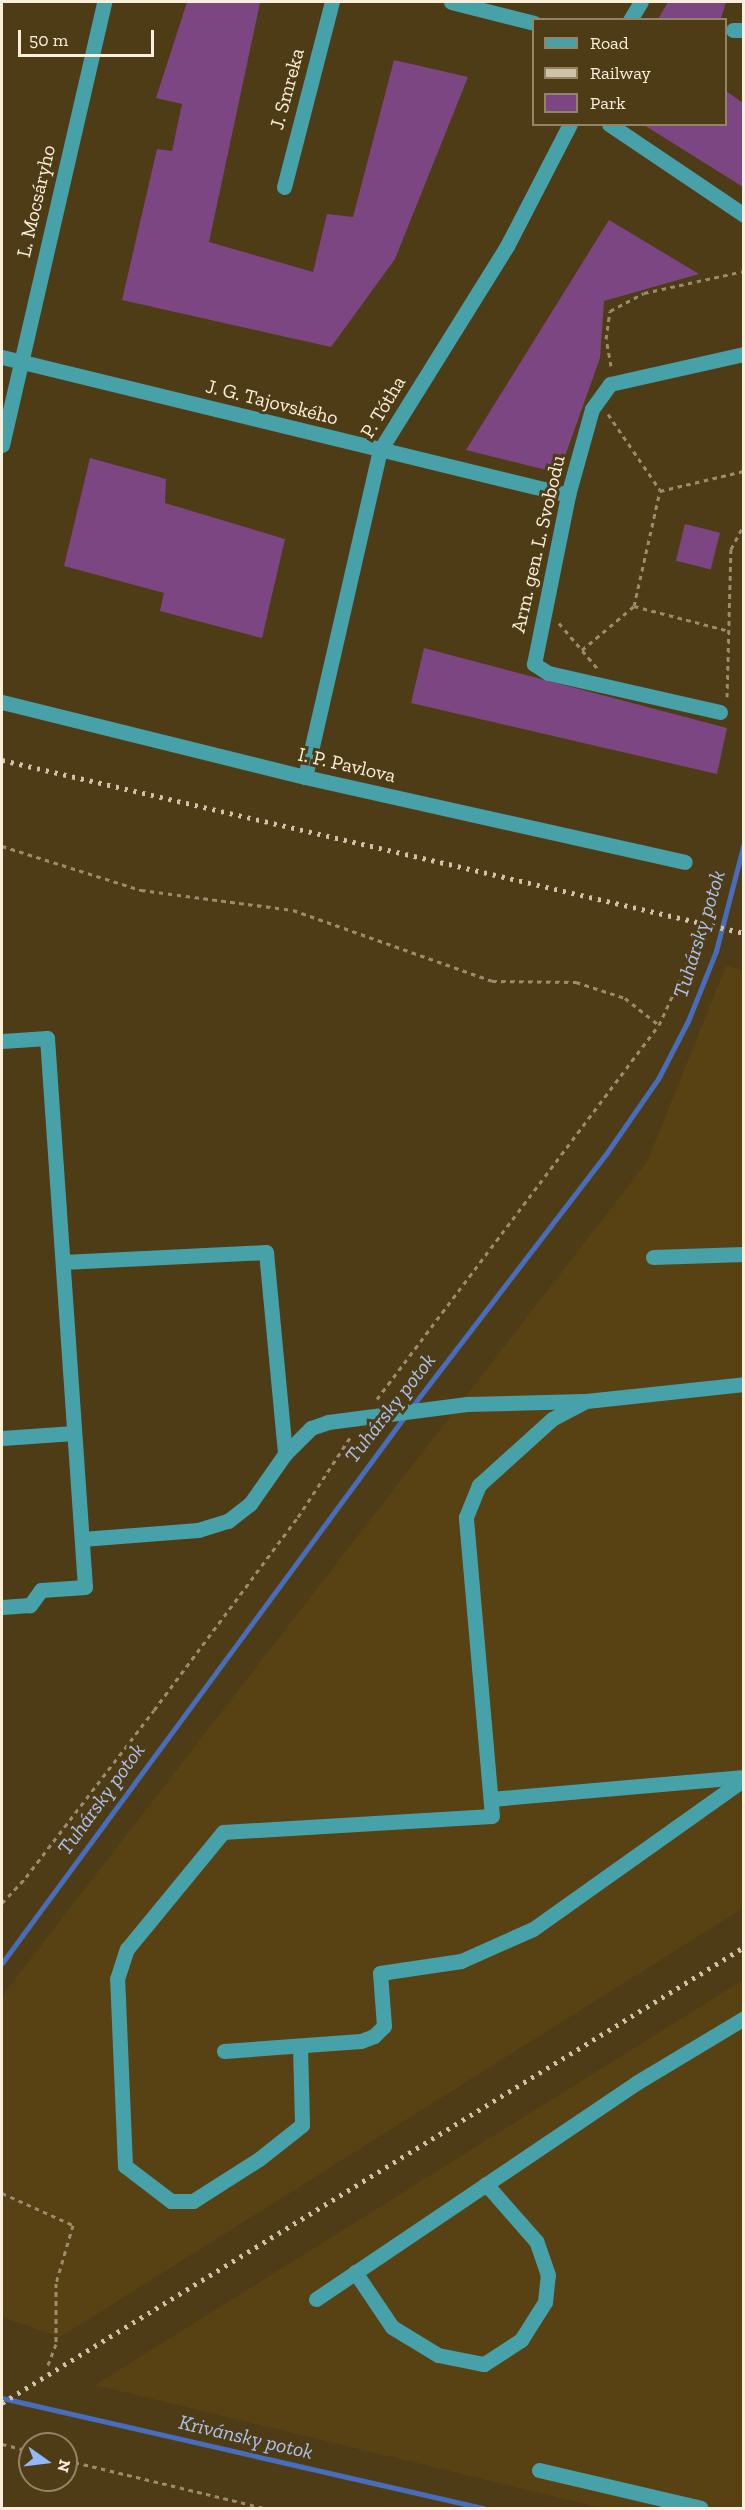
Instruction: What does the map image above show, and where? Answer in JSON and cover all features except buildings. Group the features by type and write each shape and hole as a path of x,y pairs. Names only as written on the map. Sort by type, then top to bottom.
{"street":[{"name":"L. Mocsáryho","path":"2,445 104,2"},
{"name":"J. Smreka","path":"284,187 332,2"},
{"path":"451,2 532,22"},
{"path":"631,18 641,2"},
{"name":"P. Tótha","path":"304,777 380,450 507,246 569,126"},
{"path":"612,126 744,215"},
{"name":"Arm. gen. L. Svobodu","path":"720,712 548,673 534,664 542,613 568,495 592,409 610,384 744,354"},
{"name":"J. G. Tajovského","path":"2,357 568,495"},
{"name":"I. P. Pavlova","path":"2,702 304,777 685,862"},
{"path":"2,1041 47,1038 85,1587 41,1590 30,1605 2,1607"},
{"path":"63,1262 266,1252 285,1454"},
{"path":"653,1257 744,1254"},
{"path":"82,1539 198,1530 228,1521 250,1504 285,1454 311,1428 380,1413 467,1404 586,1401 744,1384"},
{"path":"300,2046 302,2125 260,2159 193,2201 171,2202 125,2166 117,1979 127,1949 223,1832 492,1816 466,1517 479,1485 552,1419 586,1401"},
{"path":"2,1438 74,1433"},
{"path":"491,1799 744,1778"},
{"path":"224,2051 300,2046 374,2036 384,2026 380,1973 461,1961 533,1929 744,1778"},
{"path":"316,2299 636,2083 744,2018"},
{"path":"355,2272 392,2327 438,2355 484,2364 521,2340 545,2302 548,2276 536,2241 486,2184"},
{"path":"539,2470 701,2508"}],"path":[{"path":"610,361 606,339 610,311 644,293 744,271"},
{"path":"582,650 634,606 660,491 599,400"},
{"path":"660,491 744,471"},
{"path":"720,712 727,703 731,549 744,525"},
{"path":"634,606 729,631"},
{"path":"542,613 558,623 601,671 602,685"},
{"path":"2,846 141,890 293,910 492,981 576,982 625,998 659,1025"},
{"path":"2,2193 73,2225 56,2283 56,2344 47,2368"},
{"path":"2,2444 18,2448"},
{"path":"78,2463 265,2508"}],"shaded area":[{"path":"726,966 743,970 743,1908 60,2337 2,2317 2,1996 647,1162"},
{"path":"743,1980 743,2508 602,2508 95,2385"}],"green space":[{"path":"187,2 260,3 209,242 313,272 327,214 353,217 394,60 468,77 395,259 331,347 122,300 157,149 172,151 182,104 156,98"},
{"path":"668,2 726,2 721,18 659,18"},
{"path":"727,92 743,103 743,187 646,126 727,126"},
{"path":"609,220 699,274 604,301 600,358 559,473 466,450"},
{"path":"90,458 166,479 165,503 285,539 262,638 160,611 164,593 64,566"},
{"path":"685,524 720,533 711,570 676,561"},
{"path":"424,648 727,728 717,774 411,703"}],"waterway":[{"name":"Tuhársky potok","path":"411,1408 606,1154 658,1079 688,1021 716,951 744,843"},
{"name":"Tuhársky potok","path":"2,1963 405,1416"},
{"name":"Krivánsky potok","path":"2,2398 484,2508"}],"railway":[{"path":"2,760 744,933"},
{"path":"2,2403 744,1947"}]}
